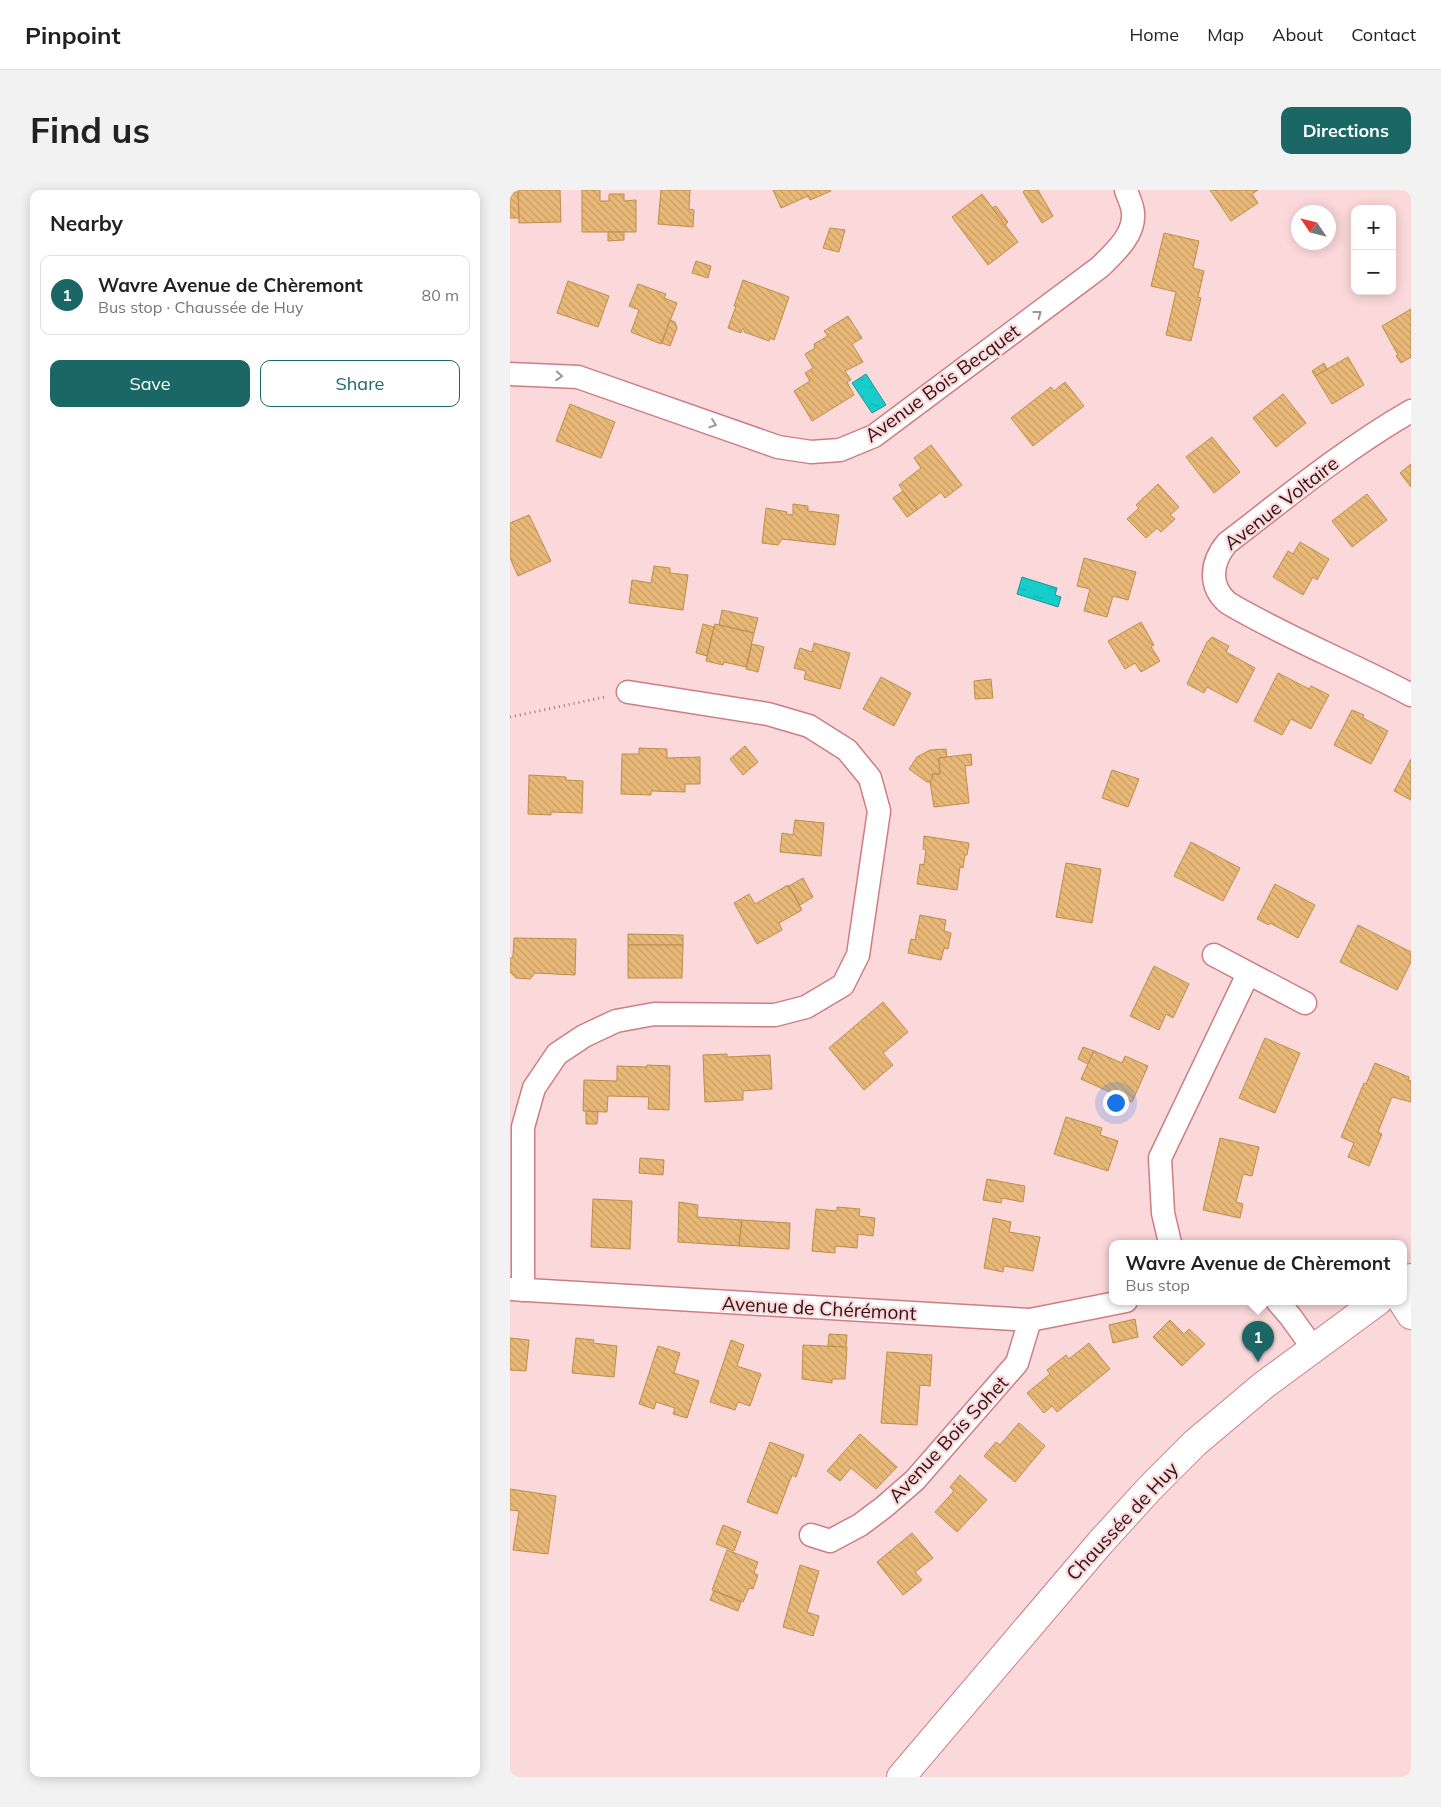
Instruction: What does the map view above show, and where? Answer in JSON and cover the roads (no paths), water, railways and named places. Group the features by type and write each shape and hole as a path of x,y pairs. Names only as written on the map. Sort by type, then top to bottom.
{"main road":[{"name":"Chaussée de Huy","path":"901,1777 1093,1550 1150,1488 1196,1443 1264,1385 1372,1305"}],"street":[{"name":"Avenue Bois Becquet","path":"510,374 578,377 778,447 811,452 840,450 874,436 1100,267 1130,232 1133,214 1126,190"},
{"name":"Avenue Voltaire","path":"1411,411 1379,429 1343,454 1227,544 1218,555 1214,566 1217,587 1224,600 1228,603 1314,648 1352,664 1411,695"},
{"path":"516,1290 523,1127 534,1088 557,1054 584,1036 616,1021 654,1014 775,1016 806,1007 843,985 858,955 879,812 870,778 847,750 809,726 768,714 628,692"},
{"path":"1214,955 1305,1003"},
{"path":"1169,1240 1163,1213 1160,1158 1248,974"},
{"name":"Avenue de Chérémont","path":"516,1290 1030,1320 1109,1304"},
{"path":"1280,1305 1313,1348"},
{"name":"Avenue Bois Sohet","path":"811,1535 830,1541 860,1525 915,1480 1017,1363 1030,1320"}],"water":[{"path":"866,374 886,405 872,413 852,383"},
{"path":"1022,577 1057,588 1055,595 1061,597 1058,607 1017,594"}],"place":[{"name":"Wavre Avenue de Chèremont","path":"1258,1362"}]}
